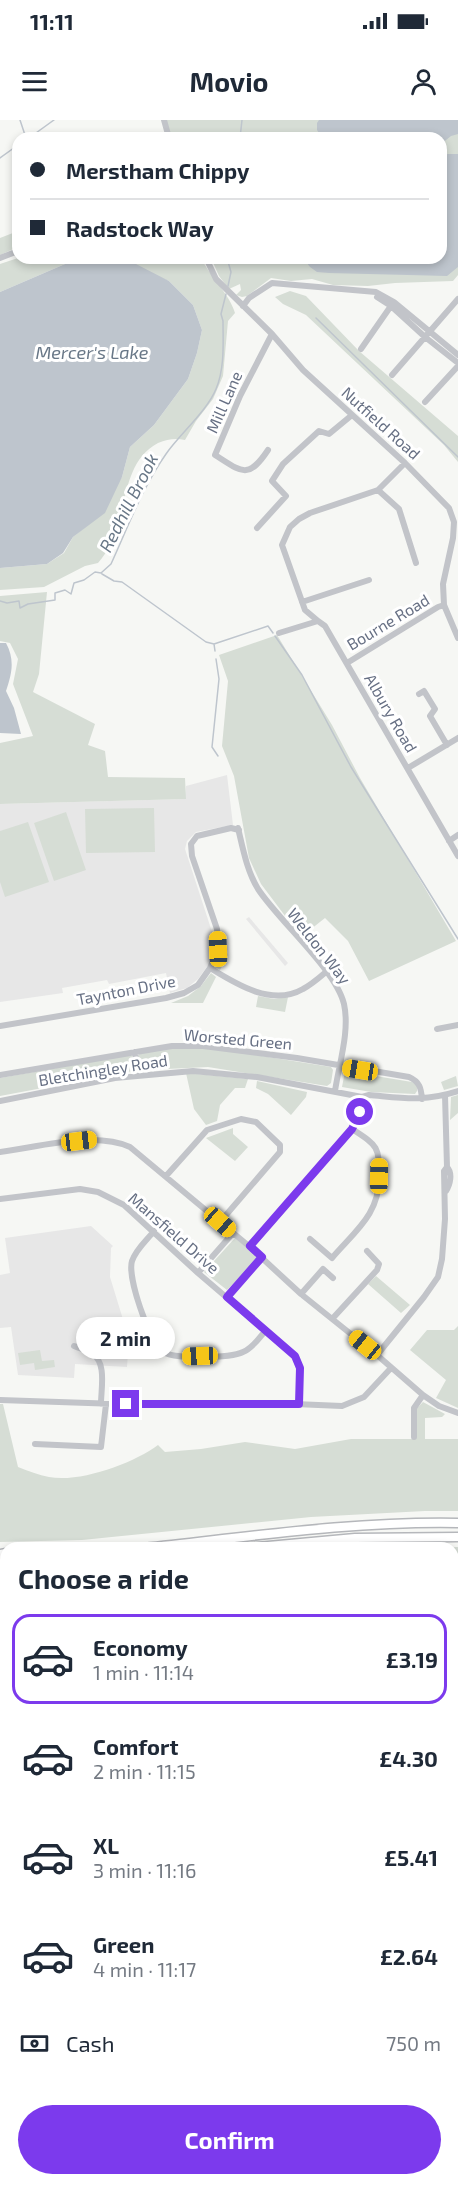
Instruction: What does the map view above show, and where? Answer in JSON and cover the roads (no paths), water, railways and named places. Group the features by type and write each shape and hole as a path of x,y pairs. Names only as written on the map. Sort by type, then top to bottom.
{"highway":[{"path":"203,1542 340,1528 458,1523"},
{"path":"304,1542 377,1537 458,1537"},
{"path":"356,1542 377,1537"}],"street":[{"name":"Nutfield Road","path":"209,264 216,279 272,334 303,370 405,463 449,508 454,522 455,542 442,584 444,605 458,638"},
{"path":"243,306 249,298 272,283 368,292 393,304 458,364 425,402"},
{"path":"392,375 458,299"},
{"path":"361,349 393,304"},
{"name":"Mill Lane","path":"268,450 257,466 248,470 237,469 215,454 240,396 272,334"},
{"path":"427,334 458,355"},
{"path":"257,528 286,496 272,481 284,464 319,431 329,434 352,415"},
{"path":"369,580 302,602 282,545 290,527 298,519 378,490 405,463"},
{"path":"378,490 399,509 416,563"},
{"name":"Albury Road","path":"302,602 309,615 326,627 458,856"},
{"name":"Bourne Road","path":"347,663 444,605"},
{"path":"279,633 318,621"},
{"path":"419,694 424,691 435,709 430,716 447,745"},
{"path":"408,768 458,738"},
{"name":"Taynton Drive","path":"0,1026 184,993 198,985 210,968 218,949 217,929 192,856 191,844 197,836 238,828"},
{"name":"Weldon Way","path":"238,828 246,861 258,889 326,972 342,997 344,1039 335,1091"},
{"path":"449,841 458,835"},
{"path":"210,968 255,992 273,995 289,995 303,990 326,972"},
{"path":"437,1029 458,1025"},
{"name":"Worsted Green","path":"0,1075 171,1046 204,1046 297,1058 409,1077 417,1081 422,1099"},
{"path":"135,1052 138,1075"},
{"name":"Bletchingley Road","path":"0,1101 138,1075 184,1071 230,1073 362,1097 369,1095 422,1099 458,1091"},
{"path":"377,1355 424,1298 438,1277 442,1259 446,1191 449,1186 450,1169 447,1167 448,1122 445,1095"},
{"path":"250,1246 352,1129 358,1118 362,1097"},
{"path":"166,1176 207,1130 241,1119 256,1122 280,1145 280,1152 220,1222"},
{"path":"310,1239 332,1258 367,1218 375,1205 380,1187 380,1155 372,1142 352,1129"},
{"path":"0,1152 103,1139 130,1148 250,1246 302,1294 423,1395 439,1406 458,1413"},
{"name":"Mansfield Drive","path":"0,1199 70,1189 87,1190 124,1204 198,1273 290,1351 298,1362 299,1404"},
{"path":"154,1231 137,1252 131,1268 150,1334 162,1351 183,1357 238,1354 249,1349 266,1330"},
{"path":"198,1273 233,1233"},
{"path":"333,1318 377,1270 379,1264 367,1251"},
{"path":"227,1297 262,1257"},
{"path":"302,1294 323,1269 333,1278"},
{"path":"35,1444 101,1447 102,1369 92,1353 74,1346"},
{"path":"0,1400 147,1405 238,1403 337,1406 355,1402 369,1394 391,1368"},
{"path":"414,1437 414,1408 423,1395"}],"water":[{"path":"319,120 458,120 458,134 447,139 447,132 318,132 317,123"},
{"path":"447,154 458,154 458,267 447,276 329,273 317,272 310,267 308,264 447,264"},
{"name":"Mercer's Lake","path":"65,264 136,264 169,281 193,305 202,330 188,379 154,425 130,447 122,477 105,513 73,537 63,553 47,564 0,568 0,292"},
{"path":"0,643 6,643 11,655 11,672 6,691 14,708 21,734 0,733"}],"waterway":[{"path":"20,120 24,132"},
{"path":"37,132 54,120"},
{"name":"Redhill Brook","path":"241,132 242,120"},
{"path":"0,158 12,149"},
{"name":"Redhill Brook","path":"228,286 231,272 229,264"},
{"name":"Redhill Brook","path":"0,601 7,603 19,601 20,608 28,604 55,600 55,593 65,590 71,594 74,583 84,580 95,572 101,573 111,564 157,467 200,414 216,389 222,364 223,321 221,314 226,294"},
{"path":"316,318 458,457"},
{"path":"102,574 114,581 122,582 206,642 214,644 268,626 273,633"},
{"path":"275,636 302,675 351,767 458,939"},
{"path":"214,644 215,651"},
{"path":"216,659 219,679 212,747 218,756"}]}
